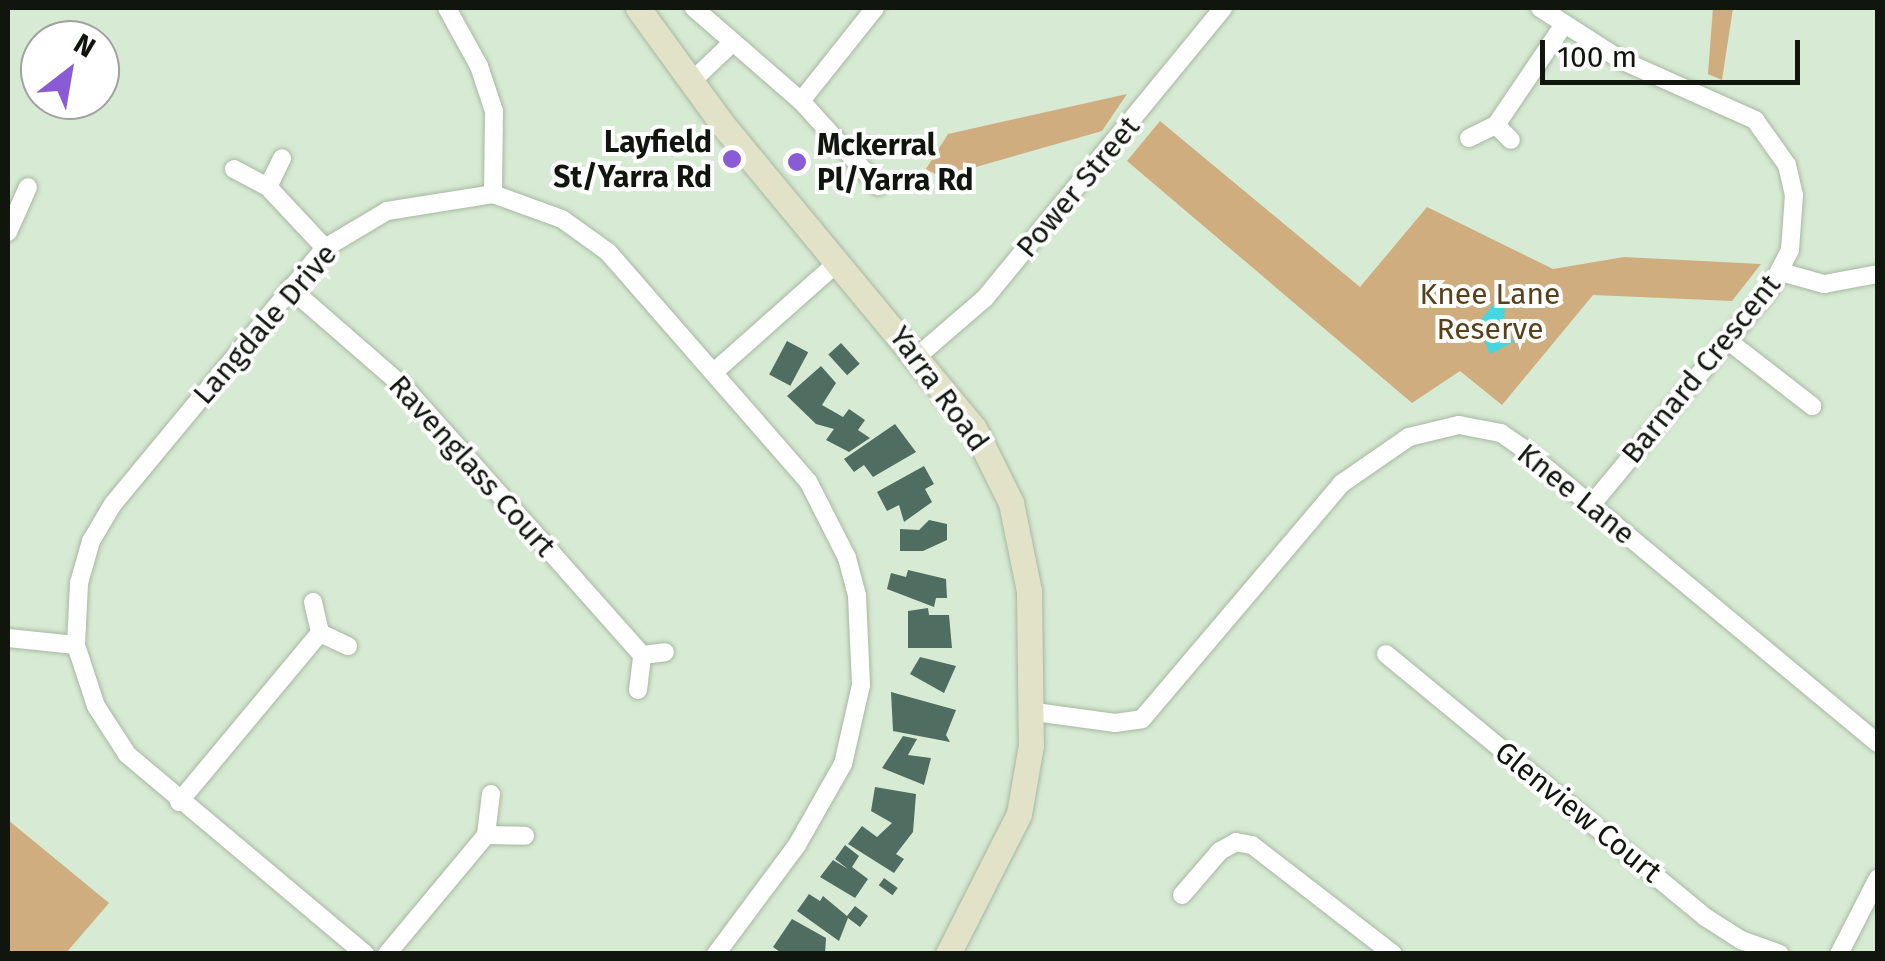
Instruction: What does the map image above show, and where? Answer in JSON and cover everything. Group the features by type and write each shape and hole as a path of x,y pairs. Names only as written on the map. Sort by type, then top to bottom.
{"main road":[{"name":"Yarra Road","path":"638,8 691,82 919,355 974,428 1011,502 1029,591 1035,712 1019,814 948,954"}],"street":[{"path":"447,8 480,66 494,112 494,194"},
{"path":"697,8 801,101 878,186"},
{"path":"801,101 875,8"},
{"name":"Power Street","path":"919,355 984,298 1223,8"},
{"name":"Barnard Crescent","path":"1540,8 1620,60 1755,120 1787,165 1794,195 1794,227 1781,272 1591,505"},
{"path":"1469,138 1496,125 1564,26"},
{"path":"691,82 733,42"},
{"path":"1496,125 1511,140"},
{"path":"268,187 282,158"},
{"path":"234,169 268,187 326,248"},
{"path":"8,232 28,187"},
{"name":"Langdale Drive","path":"365,954 179,802 108,728 76,644 80,583 98,528 326,248 387,210 494,194 530,204 586,234 714,372 824,504 848,558 862,642 861,685 842,764 797,845 716,954"},
{"path":"714,372 838,260"},
{"path":"1781,272 1824,284 1878,274"},
{"name":"Ravenglass Court","path":"290,288 406,390 642,656"},
{"path":"1727,340 1812,406"},
{"name":"Knee Lane","path":"1035,712 1115,724 1142,719 1341,484 1409,437 1459,425 1500,434 1878,743"},
{"path":"313,602 320,633"},
{"path":"320,633 348,646"},
{"path":"179,802 320,633"},
{"path":"8,638 76,644"},
{"path":"638,690 642,656 665,652"},
{"name":"Glenview Court","path":"1386,654 1705,917 1741,940 1780,954"},
{"path":"387,954 486,835 491,794"},
{"path":"486,835 525,836"},
{"path":"1182,895 1220,851 1236,842 1252,844 1393,954"},
{"path":"1839,954 1878,878"}],"green space":[{"path":"1713,8 1733,8 1722,80 1708,74"},
{"path":"1127,94 1102,131 941,177 926,169 948,134"},
{"name":"Knee Lane Reserve","path":"1160,121 1360,287 1427,207 1553,269 1624,257 1761,264 1732,301 1593,295 1502,405 1460,371 1412,403 1127,161"},
{"path":"8,820 109,903 66,953 8,953"}],"water":[{"path":"1496,301 1505,304 1504,326 1514,342 1490,354 1483,337 1470,333"}],"building":[{"path":"787,341 808,352 790,386 769,375"},
{"path":"841,343 860,364 847,375 828,354"},
{"path":"821,366 836,383 822,405 843,417 849,409 865,420 858,430 870,438 849,452 826,440 834,429 816,424 787,396"},
{"path":"895,424 916,452 873,477 864,465 854,472 844,459"},
{"path":"924,466 934,484 925,489 932,502 904,522 899,505 887,511 877,492"},
{"path":"929,520 947,524 947,540 923,551 900,551 900,529 919,530"},
{"path":"908,570 946,579 947,598 936,598 934,607 887,589 891,573 906,577"},
{"path":"928,608 929,615 949,615 952,648 908,648 908,611"},
{"path":"920,657 956,666 944,693 910,674"},
{"path":"891,692 956,710 946,735 950,742 893,731"},
{"path":"903,736 917,739 908,755 931,758 924,785 882,768"},
{"path":"875,787 916,794 913,832 896,854 904,859 894,873 848,844 862,826 877,837 892,823 871,811"},
{"path":"845,845 859,856 852,867 868,879 855,898 820,877 833,860 848,869 835,859"},
{"path":"884,878 898,888 892,895 879,885"},
{"path":"809,894 820,901 823,896 847,916 855,906 868,916 860,927 848,918 839,941 797,911"},
{"path":"792,919 826,938 825,954 783,954 773,947"}],"place":[{"name":"Layfield St/Yarra Rd","path":"732,159"},
{"name":"Mckerral Pl/Yarra Rd","path":"797,162"}]}
